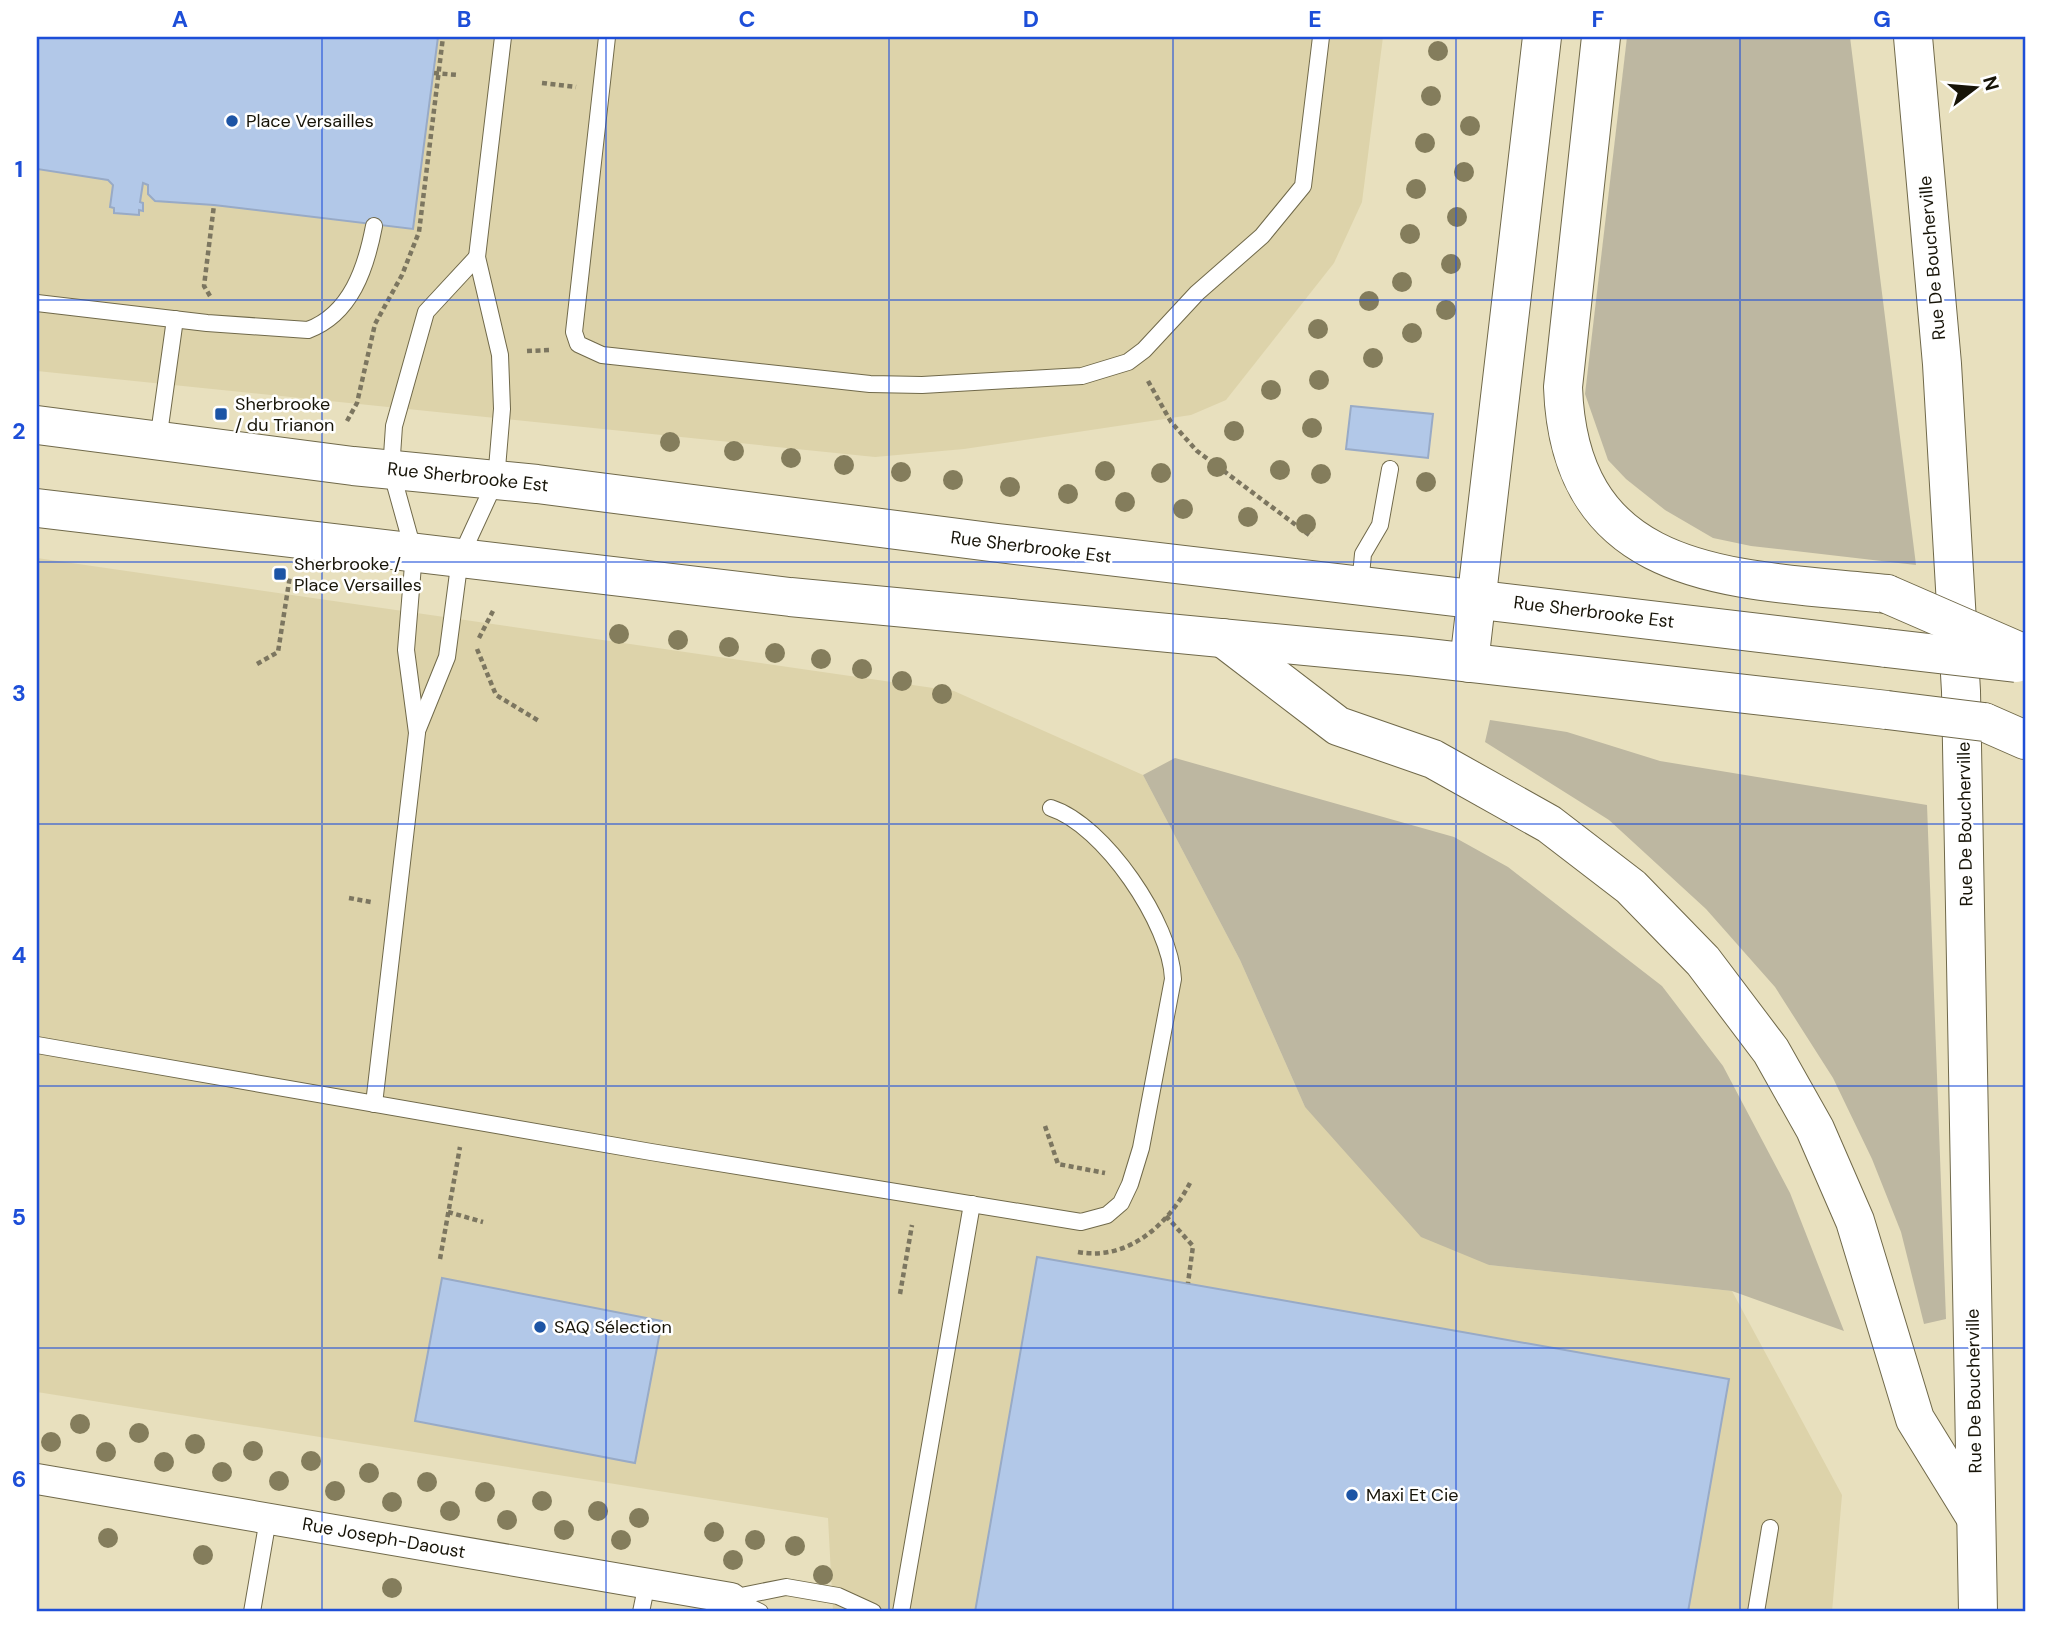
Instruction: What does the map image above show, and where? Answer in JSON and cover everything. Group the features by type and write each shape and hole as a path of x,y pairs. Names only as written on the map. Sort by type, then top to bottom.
{"main road":[{"path":"1469,663 1542,37"},
{"path":"1601,37 1563,387 1569,431 1583,475 1603,509 1628,534 1653,553 1683,565 1738,577 1887,594 2025,654"},
{"name":"Rue De Boucherville","path":"1913,37 1942,364 1961,677 1978,1612"},
{"name":"Rue Sherbrooke Est","path":"37,425 391,470 496,480 2025,664"},
{"path":"37,508 790,597 1469,663 2025,727"},
{"path":"1223,638 1338,726 1433,759 1549,824 1631,887 1703,961 1771,1051 1815,1129 1858,1233 1915,1419 1976,1518"},
{"path":"1984,722 2025,740"}],"street":[{"name":"Rue Joseph-Daoust","path":"37,1479 647,1583 733,1605"}],"lane":[{"path":"416,733 447,657 460,558 496,480 502,409 500,355 477,257 503,37"},
{"path":"607,37 575,332 578,344 588,351 602,355 870,384 922,385 1082,376 1107,370 1135,357 1197,293 1262,236 1303,186 1307,175 1321,37"},
{"path":"37,303 296,331 324,324 337,313 360,276 374,226"},
{"path":"374,1104 416,733 406,650 414,553 391,470 398,408 426,312 477,257"},
{"path":"158,441 174,319"},
{"path":"1360,586 1363,554 1384,513 1390,469"},
{"path":"37,1045 972,1204 1081,1222 1094,1221 1121,1203 1141,1148 1173,979 1172,961 1147,908 1108,849 1068,813 1051,808"},
{"path":"901,1612 972,1204"},
{"path":"252,1612 268,1519"},
{"path":"1756,1612 1770,1528"},
{"path":"641,1612 647,1583"},
{"path":"733,1605 786,1587 838,1595 873,1612"},
{"path":"733,1605 760,1612"}],"path":[{"path":"347,421 357,403 375,324 402,275 419,232 436,73 443,37"},
{"path":"436,73 458,75"},
{"path":"210,296 204,286 214,205"},
{"path":"1135,357 1179,434 1197,451 1312,537"},
{"path":"257,664 278,652 290,575"},
{"path":"493,611 476,646 496,695 539,721"},
{"path":"1045,1125 1058,1164 1109,1174"},
{"path":"440,1259 460,1147"},
{"path":"448,1213 483,1222"},
{"path":"1166,1216 1193,1246 1188,1283"},
{"path":"900,1294 912,1225"}],"shaded area":[{"name":"Place Versailles","path":"37,37 1383,37 1362,202 1334,263 1226,400 1191,415 964,449 875,457 37,371"},
{"path":"1627,37 1850,37 1916,565 1751,546 1713,538 1665,510 1626,479 1608,460 1585,394"},
{"path":"37,558 954,691 1143,775 1240,960 1305,1107 1489,1265 1732,1291 1842,1495 1832,1612 833,1612 828,1518 37,1392"},
{"path":"1490,720 1567,732 1660,761 1927,805 1946,1319 1924,1324 1901,1232 1872,1159 1833,1078 1775,987 1706,909 1609,820 1485,742"},
{"path":"1175,758 1454,837 1508,867 1662,986 1723,1066 1790,1193 1844,1331 1732,1291 1489,1265 1421,1237 1305,1107 1240,960 1143,775"}],"building":[{"name":"Place Versailles","path":"37,37 438,37 413,229 214,205 155,201 148,194 148,185 143,183 140,202 143,203 143,211 139,210 139,215 114,213 114,208 110,207 113,185 108,180 37,169"},
{"path":"1351,406 1433,414 1428,458 1346,449"},
{"name":"Maxi Et Cie","path":"1037,1257 1729,1379 1688,1612 975,1612"},
{"path":"442,1278 662,1321 635,1463 415,1421"}],"place":[{"name":"Place Versailles","path":"232,121"},
{"name":"Sherbrooke / du Trianon","path":"221,414"},
{"name":"Sherbrooke / Place Versailles","path":"280,574"},
{"name":"SAQ Sélection","path":"540,1327"},
{"name":"Maxi Et Cie","path":"1352,1495"}]}
